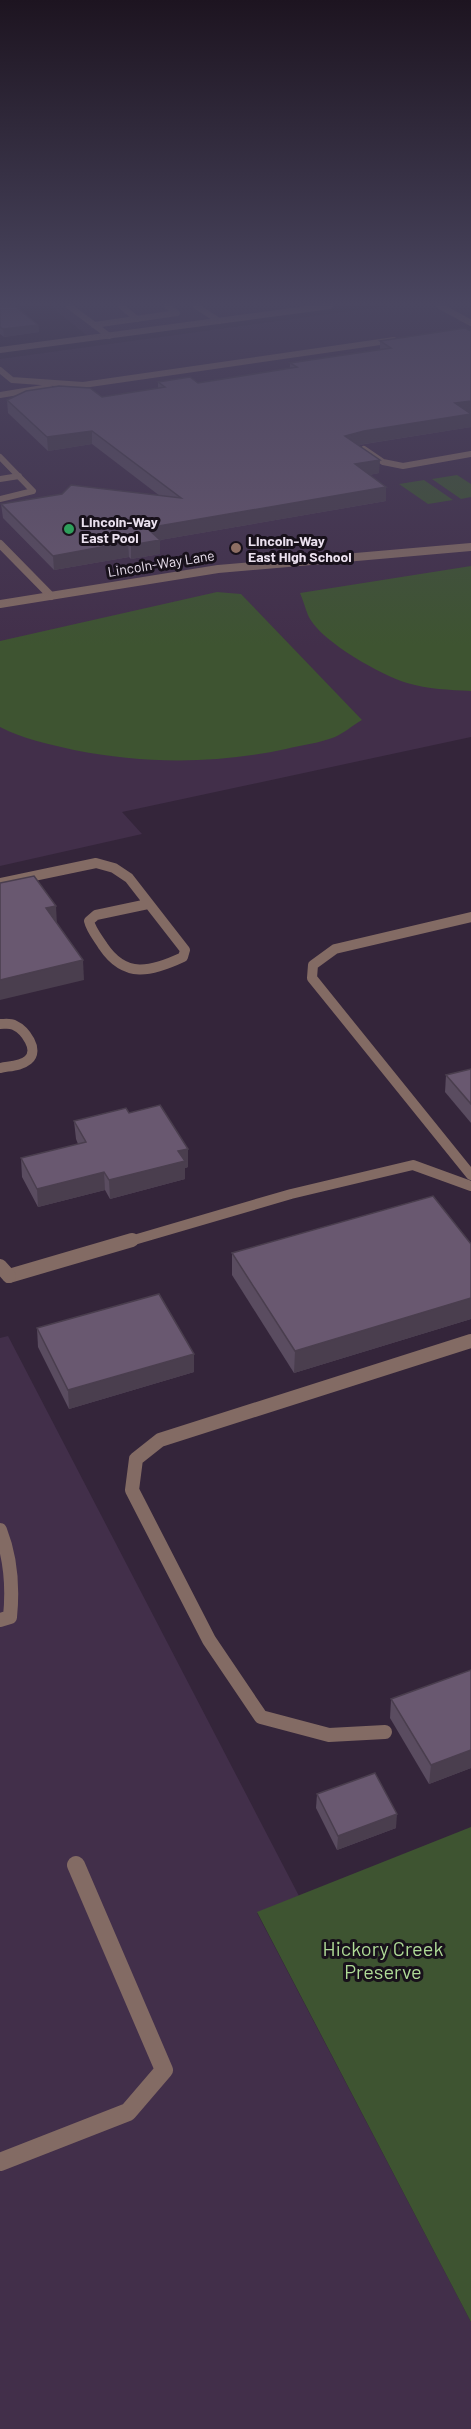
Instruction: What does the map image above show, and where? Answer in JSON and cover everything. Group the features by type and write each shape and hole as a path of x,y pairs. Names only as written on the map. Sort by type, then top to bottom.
{"street":[{"path":"364,448 383,462 403,466 471,454"},
{"path":"0,499 33,491 2,461"},
{"path":"0,479 19,476"},
{"path":"0,544 51,596"},
{"name":"Lincoln-Way Lane","path":"0,604 218,568 471,547"},
{"path":"0,883 96,863 110,865 121,870 185,950 183,957 151,968 134,969 121,966 90,926 89,921 96,915 148,904"},
{"path":"471,917 335,949 313,965 312,978 471,1175"},
{"path":"0,1024 13,1024 21,1029 32,1047 32,1054 28,1060 0,1068"},
{"path":"0,1266 9,1276 291,1194 413,1165 471,1186"},
{"path":"385,1732 330,1735 261,1717 208,1640 132,1490 136,1459 160,1440 471,1341"},
{"path":"0,1530 4,1539 14,1589 10,1617 0,1620"},
{"path":"0,2162 128,2112 164,2070 76,1865"}],"shaded area":[{"name":"Lincoln-Way East High School","path":"0,419 471,419 471,737 122,812 142,834 0,866"},
{"path":"8,1336 299,1896 257,1913 471,2322 471,2429 0,2429 0,1338"}],"green space":[{"path":"457,475 471,484 471,497 461,499 432,479"},
{"path":"424,480 453,500 428,504 399,484"},
{"path":"471,566 471,691 415,685 369,666 340,648 317,628 309,616 300,593"},
{"path":"217,592 241,594 362,720 329,739 259,754 206,760 154,760 101,755 45,743 0,727 0,641"},
{"name":"Hickory Creek Preserve","path":"471,1827 471,2322 257,1912"}],"building":[{"path":"28,419 437,419 345,436 380,460 355,464 386,487 147,528 160,540 131,545 128,542 53,556 1,504 62,494 71,485 181,498 92,431 47,437"},
{"path":"34,876 56,906 46,908 83,960 0,980 0,883"},
{"path":"471,1069 471,1104 446,1075"},
{"path":"160,1105 188,1149 178,1151 185,1161 109,1180 104,1172 37,1189 21,1158 86,1142 74,1121 126,1108 129,1113"},
{"path":"433,1196 471,1244 471,1298 295,1351 232,1253"},
{"path":"159,1294 194,1354 68,1390 37,1328"},
{"path":"471,1670 471,1750 431,1765 391,1699"},
{"path":"375,1773 397,1814 338,1836 317,1794"}],"place":[{"name":"Lincoln-Way East Pool","path":"69,529"},
{"name":"Lincoln-Way East High School","path":"236,548"}]}
